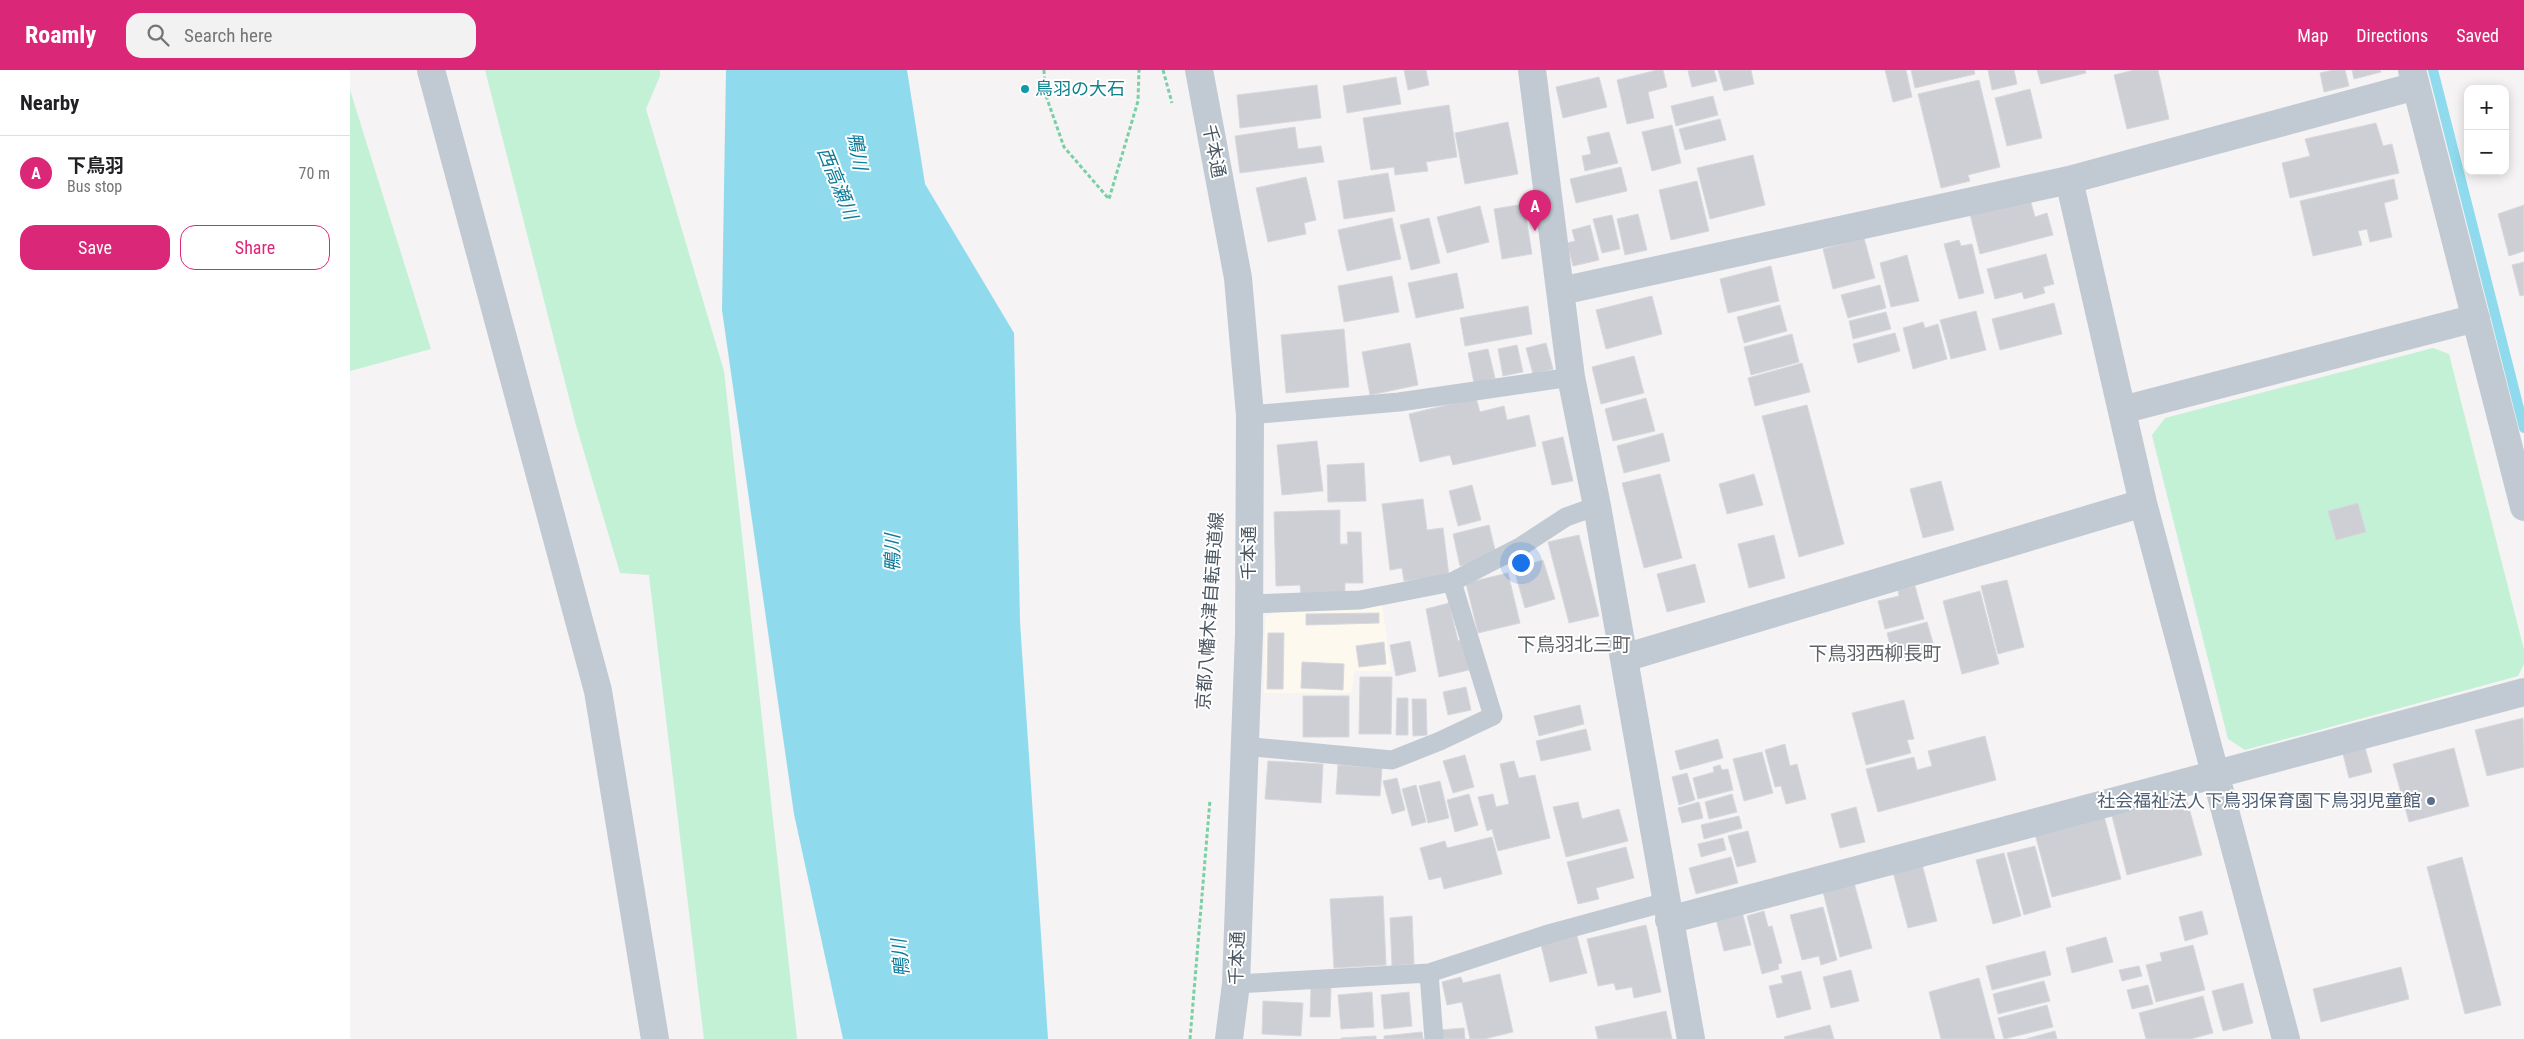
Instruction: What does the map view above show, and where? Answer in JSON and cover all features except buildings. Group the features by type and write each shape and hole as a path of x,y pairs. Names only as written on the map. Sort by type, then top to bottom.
{"street":[{"path":"432,70 598,691 655,1039"},
{"name":"千本通","path":"1199,70 1238,278 1250,415 1249,604 1236,984 1230,1039"},
{"path":"1532,70 1571,377 1597,506 1691,1039"},
{"path":"1561,291 2069,180 2414,78 2524,507"},
{"path":"2069,180 2143,503 2286,1039"},
{"path":"2122,410 2476,318"},
{"path":"1624,658 2143,503"},
{"path":"1667,911 2216,774 2524,692"}],"lane":[{"path":"1250,415 1399,402 1571,377"},
{"path":"1249,604 1360,600 1452,582 1520,547 1566,517 1597,506"},
{"path":"1243,746 1392,760 1440,741 1492,716 1452,582"},
{"path":"1236,984 1429,973 1545,935 1667,911"},
{"path":"1429,973 1434,1039"}],"path":[{"path":"1044,70 1045,94 1064,147 1109,199 1138,101 1139,70"},
{"path":"1163,70 1173,108"},
{"path":"1190,1039 1210,793"}],"shaded area":[{"path":"1382,603 1391,671 1354,671 1352,693 1264,693 1265,618 1280,608"}],"green space":[{"path":"485,70 660,70 660,76 646,109 724,371 797,1039 704,1039 649,575 620,573 576,425"},
{"path":"350,90 431,349 350,371"},
{"path":"2433,348 2449,354 2524,650 2524,664 2518,676 2245,750 2228,739 2152,435 2165,418"}],"water":[{"path":"726,70 907,70 925,184 1014,333 1020,622 1048,1039 843,1039 794,814 722,310"}],"waterway":[{"path":"2433,70 2524,428"}],"place":[{"name":"鳥羽の大石","path":"1025,89"},
{"name":"下鳥羽","path":"1535,231"},
{"name":"社会福祉法人下鳥羽保育園下鳥羽児童館","path":"2431,801"}],"district":[{"name":"下鳥羽北三町","path":"1574,644"},
{"name":"下鳥羽西柳長町","path":"1875,653"}],"water label":[{"name":"鴨川","path":"858,151"},
{"name":"西高瀬川","path":"838,183"},
{"name":"鴨川","path":"892,553"},
{"name":"鴨川","path":"900,958"}]}
